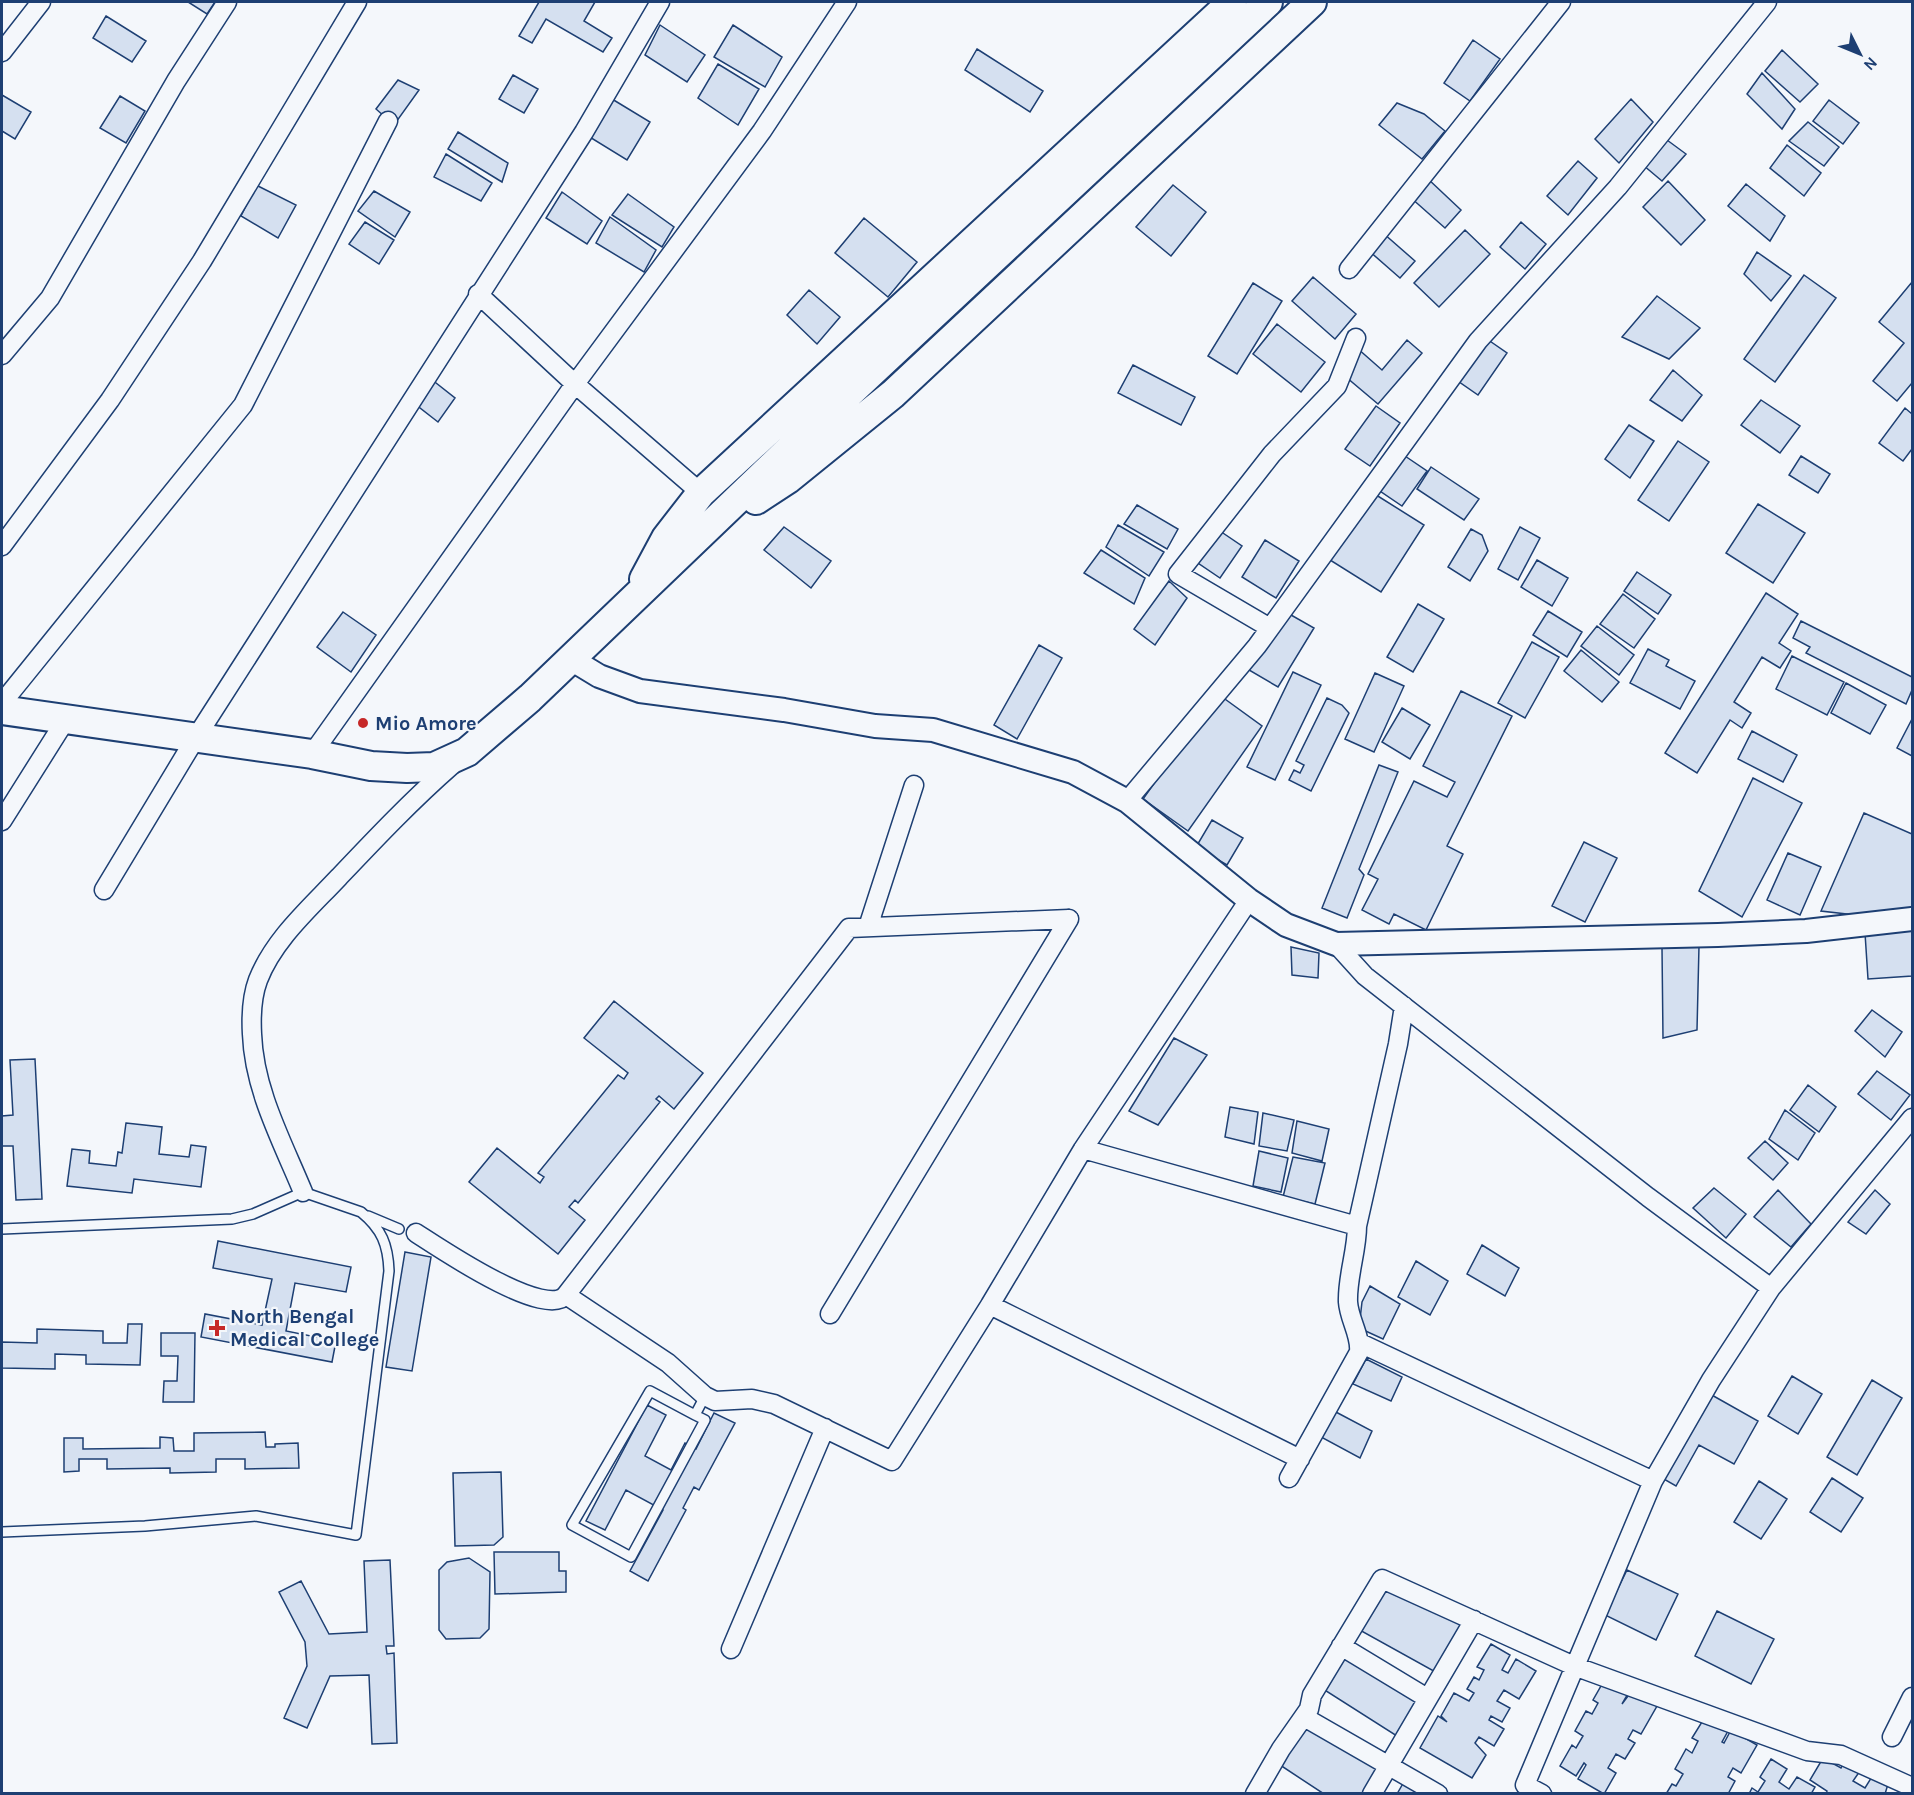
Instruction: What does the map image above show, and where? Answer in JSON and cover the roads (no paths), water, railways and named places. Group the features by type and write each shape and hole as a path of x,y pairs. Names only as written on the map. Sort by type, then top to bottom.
{"main road":[{"path":"633,600 666,538 701,493 1232,2"},
{"path":"2,710 65,721 312,754 371,766 434,767 467,752 571,659 802,437 1268,2"},
{"path":"730,508 761,498 893,394 1312,2"}],"street":[{"path":"2,52 41,2"},
{"path":"2,355 50,298 176,81 227,2"},
{"path":"2,546 110,400 202,261 357,2"},
{"path":"104,890 195,739 478,294 584,132 660,2"},
{"path":"312,754 575,384 762,131 847,2"},
{"path":"1349,268 1561,2"},
{"path":"1127,801 1270,628 1478,341 1618,188 1767,2 1764,2"},
{"path":"2,703 243,405 388,121"},
{"path":"478,294 575,384 701,493"},
{"path":"1270,628 1178,574 1272,454 1336,386 1356,338"},
{"path":"571,659 599,676 640,691 784,710 876,726 933,730 1073,772 1127,801 1249,900 1286,925 1336,944 1718,935 1806,931 1912,919"},
{"path":"2,821 65,721"},
{"path":"303,1192 259,1084 251,1032 253,1004 258,981 267,961 297,921 419,794 467,752"},
{"path":"868,927 914,785"},
{"path":"566,1294 668,1363 705,1396 715,1401 764,1402 825,1428 892,1461 990,1305 1083,1149 1249,900"},
{"path":"407,1231 518,1291 555,1300 566,1294 849,928 1069,919 830,1314"},
{"path":"1336,944 1365,976 1648,1197 1771,1288"},
{"path":"1289,1478 1351,1368 1360,1343 1350,1318 1348,1298 1357,1251 1358,1226 1398,1044 1404,1006"},
{"path":"1542,1794 1522,1789 1653,1481 1711,1380 1771,1288 1912,1118"},
{"path":"1083,1149 1358,1226"},
{"path":"990,1305 1300,1459"},
{"path":"1360,1343 1653,1481"},
{"path":"731,1649 825,1428"},
{"path":"1263,1791 1310,1709 1312,1695 1382,1579 1575,1666 1807,1751 1841,1755 1912,1786"},
{"path":"1372,1794 1474,1620"},
{"path":"1341,1646 1427,1698"},
{"path":"1892,1737 1912,1697"},
{"path":"1304,1717 1438,1794"}],"lane":[{"path":"2,1229 232,1219 253,1214 303,1192 407,1231"},
{"path":"2,1532 145,1526 256,1516 356,1535 388,1271 386,1242 361,1212"},
{"path":"650,1391 695,1415 705,1420 631,1557 572,1525 650,1391"},
{"path":"695,1415 705,1396"}],"place":[{"name":"Mio Amore","path":"363,723"},
{"name":"North Bengal Medical College","path":"217,1328"}]}
